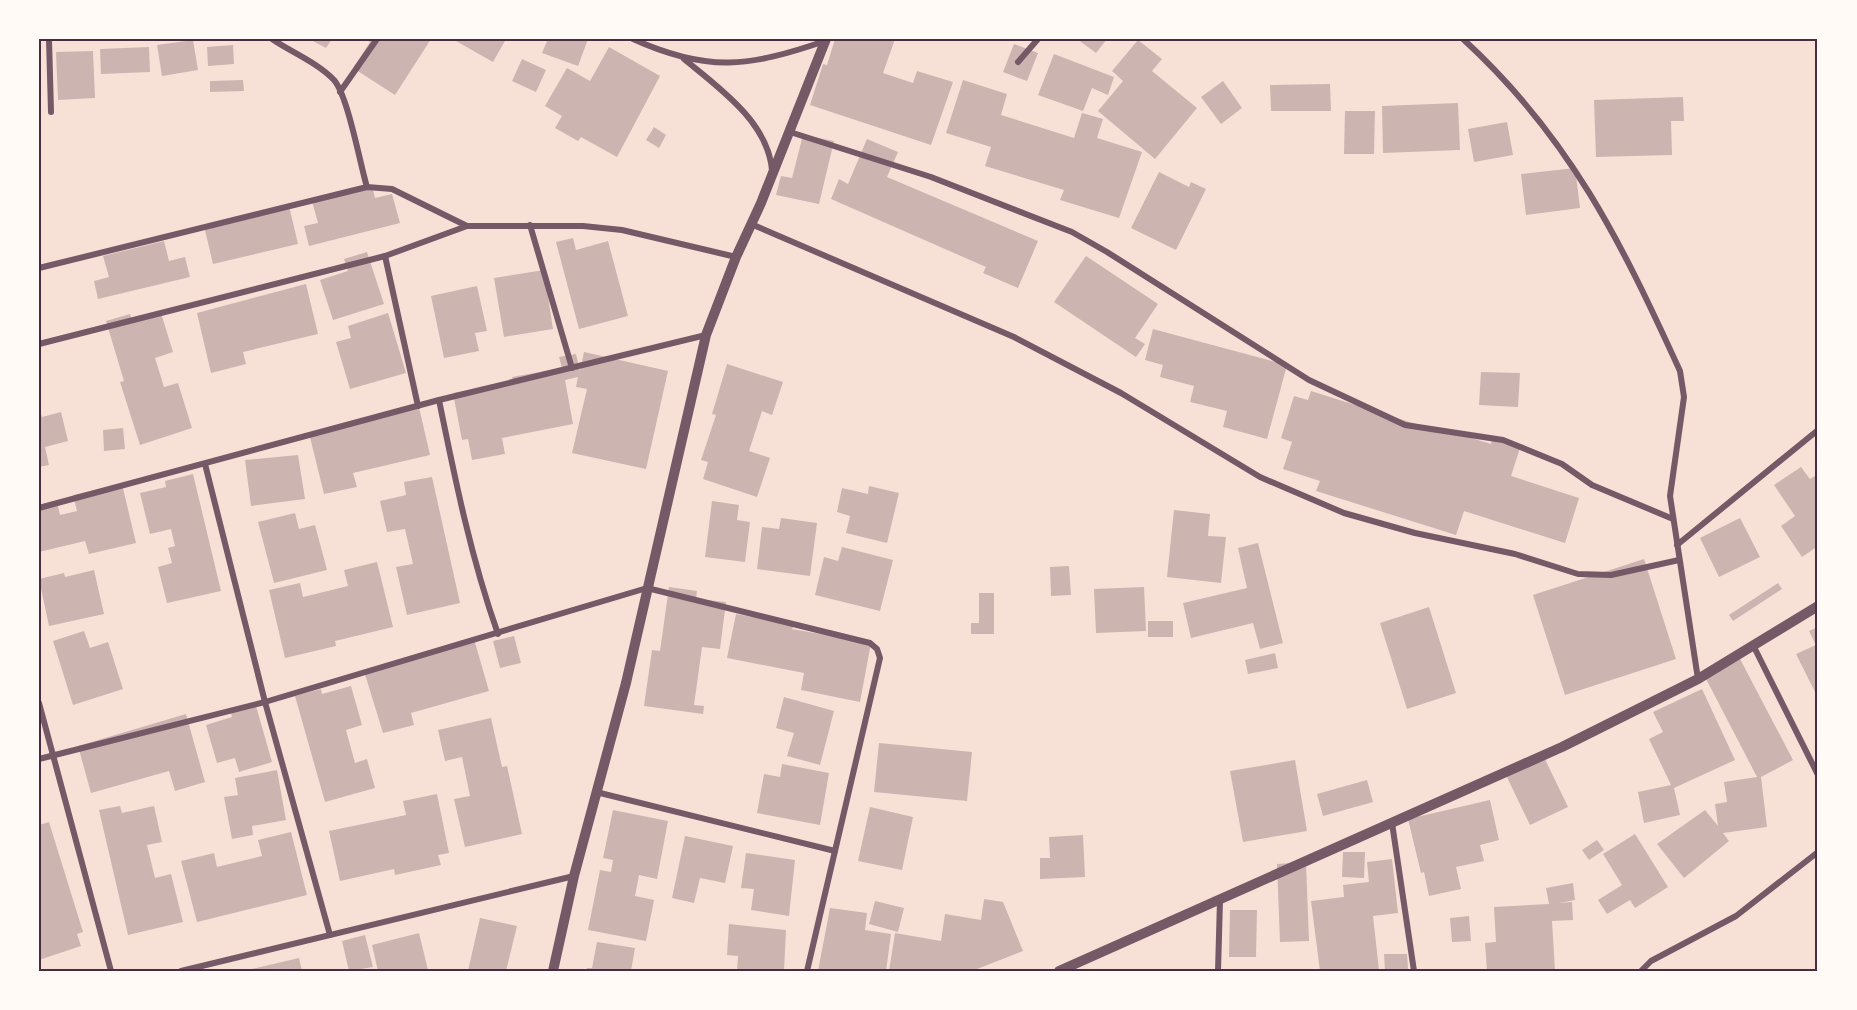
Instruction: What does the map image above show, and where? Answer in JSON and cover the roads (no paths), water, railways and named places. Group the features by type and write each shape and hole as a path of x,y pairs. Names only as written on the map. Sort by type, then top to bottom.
{"street":[{"path":"50,39 51,112"},
{"path":"272,39 324,71 336,82 367,188"},
{"path":"340,92 377,39"},
{"path":"633,39 683,59 738,62 794,51 826,40"},
{"path":"1018,62 1038,39"},
{"path":"1462,39 1522,98 1579,173 1611,226 1680,371 1684,397 1670,496 1698,679"},
{"path":"553,971 574,876 626,683 706,335 826,40"},
{"path":"683,59 731,100 763,138 771,158 772,175"},
{"path":"790,132 931,177 1072,232 1309,380 1405,425 1511,443 1562,464 1592,485 1673,519"},
{"path":"39,268 367,188 392,189 467,226"},
{"path":"751,224 1014,337 1120,393 1260,477 1344,513 1415,533 1515,554 1578,574 1611,575 1679,560"},
{"path":"39,345 385,256 467,226 530,225 622,230 736,257"},
{"path":"530,225 572,368"},
{"path":"385,256 418,406"},
{"path":"39,508 439,400 706,335"},
{"path":"439,400 459,499 484,595 498,634"},
{"path":"1677,545 1818,430"},
{"path":"206,464 265,702 330,935"},
{"path":"39,759 265,702 647,588 870,644 877,649 880,658 877,676 807,971"},
{"path":"1059,971 1563,747 1698,679 1818,606"},
{"path":"1753,645 1818,775"},
{"path":"39,703 111,971"},
{"path":"596,792 835,851"},
{"path":"1392,823 1414,971"},
{"path":"1641,971 1651,961 1736,916 1818,852"},
{"path":"181,971 574,876"},
{"path":"1218,971 1220,900"}]}
